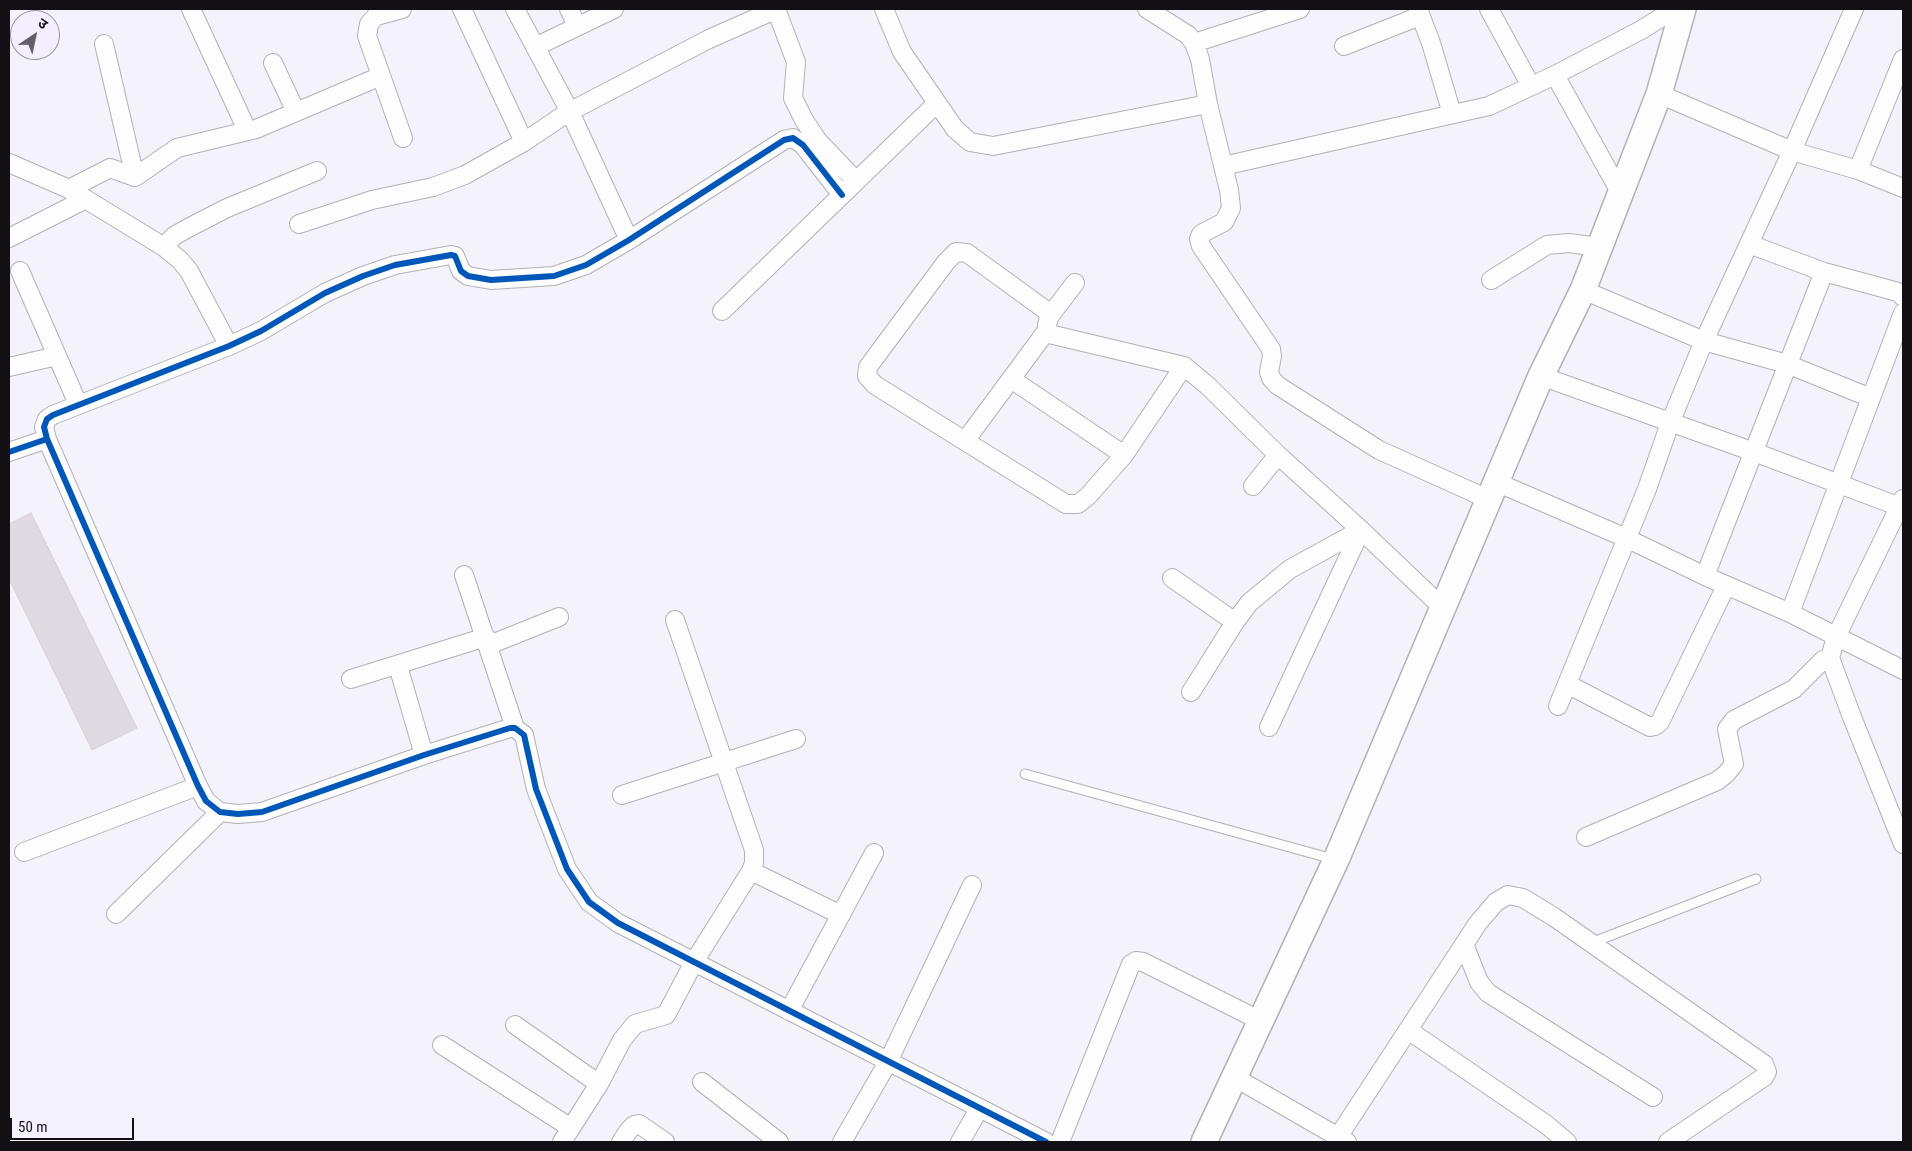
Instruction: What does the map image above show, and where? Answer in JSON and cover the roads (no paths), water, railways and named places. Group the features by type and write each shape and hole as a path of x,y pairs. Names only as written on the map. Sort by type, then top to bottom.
{"main road":[{"path":"1204,1142 1336,860 1444,609 1541,376 1582,290 1659,94 1681,12"}],"street":[{"path":"191,9 247,130"},
{"path":"402,9 376,16 369,24 367,36 403,138"},
{"path":"462,9 524,142"},
{"path":"515,9 570,112 629,240"},
{"path":"569,9 577,26"},
{"path":"535,47 614,9"},
{"path":"299,224 372,200 433,187 465,175 524,142 570,112 709,39 776,9 796,62 793,98 804,120 818,140 856,181"},
{"path":"884,9 902,52 954,130 970,142 993,146 1208,104"},
{"path":"1147,9 1188,35 1194,43 1200,59 1231,208 1224,222 1201,234 1199,239 1201,246 1271,349 1272,356 1269,372 1277,385 1379,450 1626,538 1726,586 1790,613 1903,670"},
{"path":"1194,43 1300,9"},
{"path":"1489,9 1531,86"},
{"path":"1558,706 1647,489 1670,423 1704,341 1792,151 1854,9"},
{"path":"1344,46 1419,12 1431,43 1452,114"},
{"path":"1223,166 1489,106 1555,75 1662,17 1671,13 1681,12"},
{"path":"104,44 135,177"},
{"path":"1858,170 1903,59"},
{"path":"273,64 296,112"},
{"path":"1555,75 1620,192"},
{"path":"135,177 177,148 256,129 381,76"},
{"path":"1659,94 1792,151 1858,170 1903,188"},
{"path":"722,311 936,104"},
{"path":"515,728 424,755 262,812 238,814 220,812 206,801 198,786 47,439 44,426 47,419 78,404 261,332 325,293 363,276 395,265 451,255 455,256 460,271 468,276 491,280 554,276 586,264 629,240 784,140 793,138 803,145 842,195"},
{"path":"10,166 69,189 180,260 189,271 229,346"},
{"path":"69,189 110,168 135,177"},
{"path":"164,248 174,236 190,227 228,208 317,171"},
{"path":"9,238 86,199"},
{"path":"1491,280 1547,245 1569,242 1598,247"},
{"path":"1749,244 1824,272 1902,289"},
{"path":"1051,314 967,253 956,252 946,262 868,367 867,376 875,384 1066,504 1078,504 1088,496 1124,455 1184,366"},
{"path":"20,271 78,404"},
{"path":"1705,576 1824,272"},
{"path":"965,441 1045,333 1051,314 1075,283"},
{"path":"1582,290 1704,341 1787,364 1871,398"},
{"path":"1790,613 1903,313"},
{"path":"1045,333 1184,366 1208,386 1278,455 1444,609"},
{"path":"9,367 57,356"},
{"path":"1541,376 1839,484 1902,504 1836,637 1830,658 1852,717 1897,809 1903,844"},
{"path":"1011,379 1124,455"},
{"path":"9,452 47,439"},
{"path":"1253,486 1278,455"},
{"path":"1191,692 1249,603 1290,569 1361,530"},
{"path":"1269,727 1361,530"},
{"path":"464,575 515,728 524,736 536,789 567,869 589,902 618,923 1046,1142"},
{"path":"1172,578 1235,622"},
{"path":"1567,684 1650,727 1655,726 1660,722 1726,586"},
{"path":"351,679 487,641 559,617"},
{"path":"442,1046 566,1135 599,1084 622,1040 634,1024 666,1015 694,962 751,872 754,863 754,850 675,620"},
{"path":"1586,837 1717,781 1734,764 1734,757 1728,742 1727,729 1734,720 1794,689 1823,660 1830,658"},
{"path":"398,666 424,755"},
{"path":"622,795 796,739"},
{"path":"24,852 198,786"},
{"path":"116,914 220,812"},
{"path":"789,1011 874,853"},
{"path":"751,872 841,915"},
{"path":"842,1142 888,1062 972,885"},
{"path":"1234,1077 1342,1140 1408,1030 1478,923 1496,902 1508,896 1523,898 1592,943 1764,1064 1767,1072 1764,1077 1668,1142"},
{"path":"1464,944 1479,982 1488,993 1652,1097"},
{"path":"1060,1142 1131,964 1136,961 1143,962 1261,1021"},
{"path":"514,1025 599,1084"},
{"path":"1408,1030 1547,1125 1567,1142"},
{"path":"702,1082 779,1142"},
{"path":"960,1142 979,1109"},
{"path":"621,1142 634,1125 640,1124 665,1142"}],"lane":[{"path":"1025,774 1336,860"},
{"path":"1592,943 1756,879"}]}
